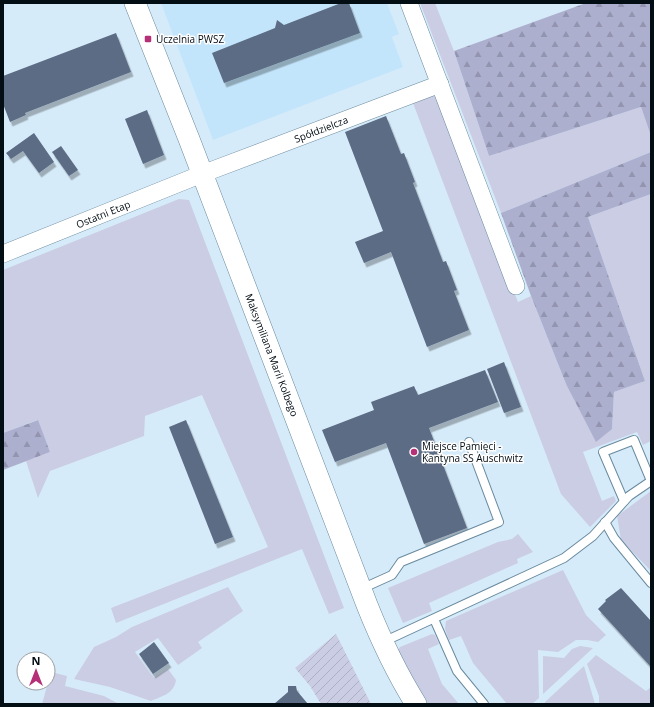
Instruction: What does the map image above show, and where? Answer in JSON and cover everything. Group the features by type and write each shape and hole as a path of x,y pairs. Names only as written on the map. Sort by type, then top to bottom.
{"street":[{"name":"Maksymiliana Marii Kolbego","path":"135,3 382,642 400,679 416,704"},
{"path":"409,3 516,286"},
{"name":"Spółdzielcza","path":"202,174 440,84"},
{"name":"Ostatni Etap","path":"3,254 202,174"}],"lane":[{"path":"382,642 564,558 588,541 629,496 651,481 634,440 603,452 624,501"},
{"path":"361,589 392,574 401,562 499,522 469,442"},
{"path":"605,522 614,538 651,583"},
{"path":"434,619 457,671 484,704"}],"shaded area":[{"path":"161,3 387,3 399,34 392,37 403,67 213,140"},
{"path":"420,3 435,3 454,51 489,156 641,107 651,136 651,152 501,213"},
{"path":"433,95 436,98 518,302 531,296 566,384 612,429 614,392 645,381 588,217 651,194 651,441 643,445 637,432 583,452 602,501 614,496 616,501 590,527 561,494 413,103"},
{"path":"179,199 189,200 344,608 329,614 302,549 116,623 111,608 268,547 202,395 145,416 144,436 50,471 38,498 26,461 50,452 37,420 3,433 3,270"},
{"path":"651,491 651,571 621,540 617,516"},
{"path":"518,534 533,552 517,559 518,563 429,603 432,611 403,623 388,588 498,542 512,539"},
{"path":"563,570 586,615 606,635 598,642 576,640 558,652 538,650 539,698 532,704 507,704 473,663 461,636 449,640 445,629 446,621"},
{"path":"228,587 243,611 198,642 202,648 178,665 158,638 135,652 154,678 168,669 176,680 175,685 167,694 151,701 110,687 74,679 94,647 116,637 132,627"},
{"path":"336,634 371,704 321,704 310,686 295,668"},
{"path":"432,634 435,635 439,644 428,649 442,684 459,704 428,704 397,651 400,647"},
{"path":"580,646 593,648 543,694 543,656 564,658 572,649"},
{"path":"596,655 646,691 651,687 651,704 599,704 599,696 587,664"},
{"path":"584,666 595,704 545,704 545,702"},
{"path":"56,673 67,676 65,686 104,696 119,704 42,704 46,691 56,691"}],"green space":[{"path":"586,3 651,3 651,136 641,107 489,156 454,51"},
{"path":"651,152 651,194 588,217 645,381 614,392 612,429 596,442 566,384 531,296 501,213"},
{"path":"38,420 50,452 3,470 3,433"}],"building":[{"path":"341,3 349,3 360,33 224,83 212,53 275,28 277,20 284,25"},
{"path":"116,33 131,72 25,113 26,115 10,122 3,104 3,76"},
{"path":"147,110 164,155 143,164 125,119"},
{"path":"386,116 401,154 404,153 415,182 413,183 443,262 446,261 457,290 454,291 469,330 427,347 391,252 364,263 355,242 383,231 345,132"},
{"path":"34,133 54,162 39,173 23,151 11,159 6,153"},
{"path":"61,146 78,170 69,176 52,152"},
{"path":"504,362 521,407 504,413 487,369"},
{"name":"Miejsce Pamięci - Kantyna SS Auschwitz","path":"485,370 498,402 429,428 467,528 424,544 386,443 335,462 322,430 374,410 371,402 414,386 418,395"},
{"path":"186,420 233,537 215,544 169,427"},
{"path":"621,588 651,621 651,667 598,609 606,601 605,600"},
{"path":"154,642 169,663 153,674 139,654"},
{"path":"288,686 296,686 297,691 308,704 274,704 288,692"}],"place":[{"name":"Uczelnia PWSZ","path":"148,39"},
{"name":"Miejsce Pamięci - Kantyna SS Auschwitz","path":"414,452"}]}
